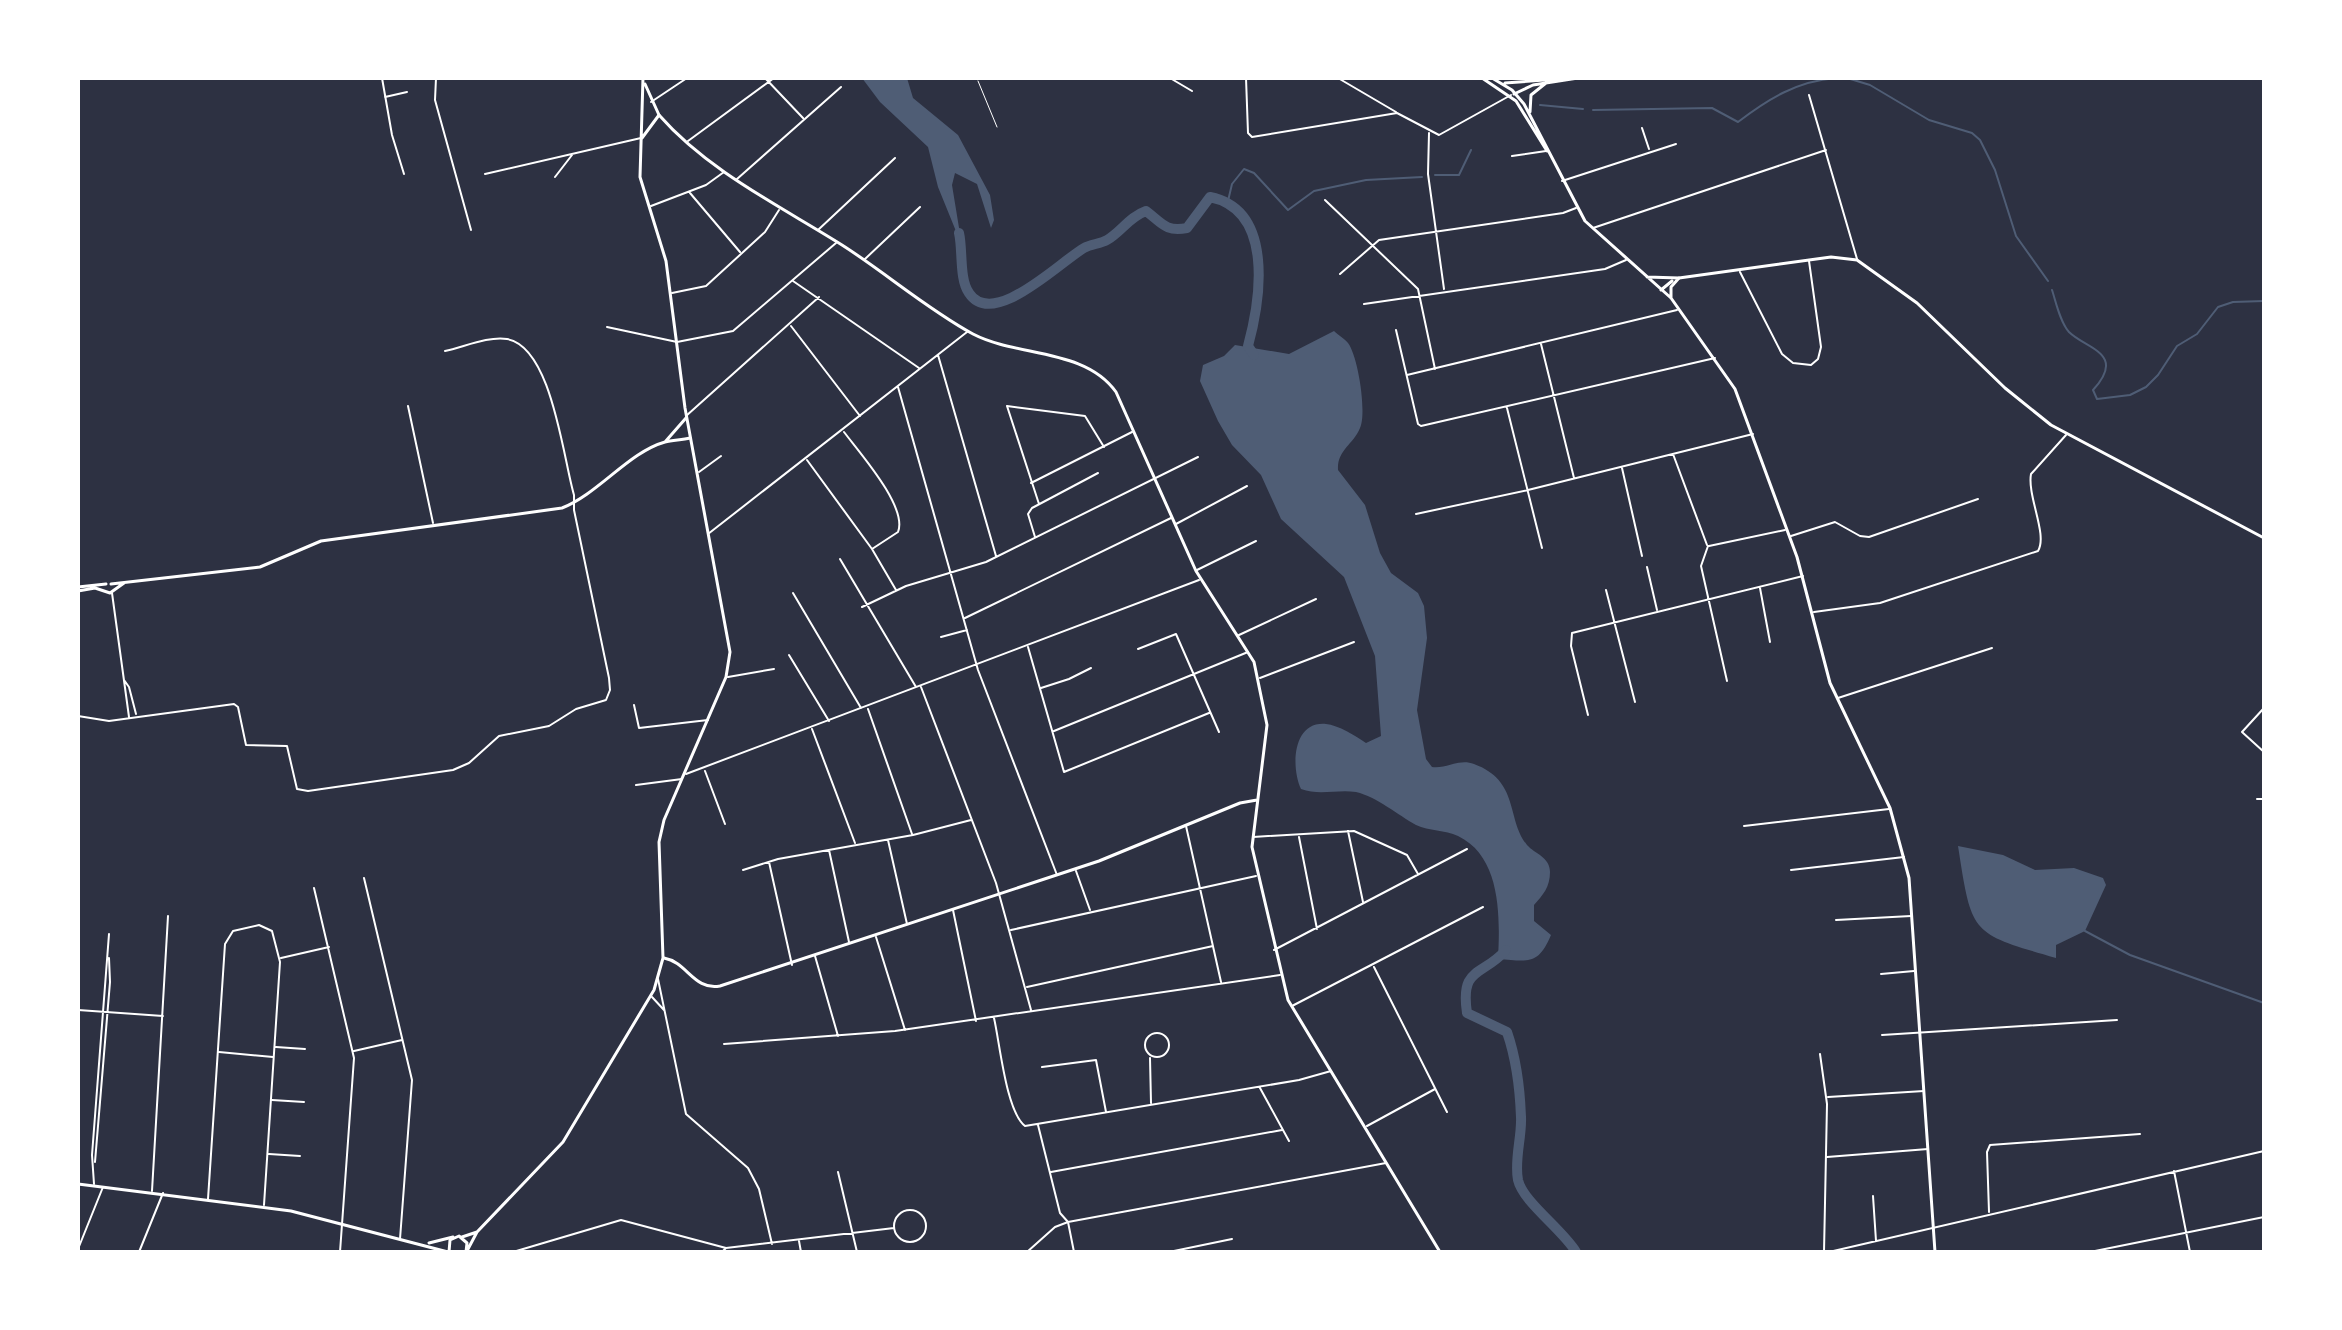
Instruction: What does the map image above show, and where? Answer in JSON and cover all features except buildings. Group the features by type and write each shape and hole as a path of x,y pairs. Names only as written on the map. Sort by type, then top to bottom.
{"street":[{"path":"382,78 404,174"},
{"path":"436,78 435,100 471,230"},
{"path":"643,78 659,115 736,180 837,242 968,331 996,343 1085,367 1099,375 1116,392 1196,571 1239,635 1259,678 1267,725 1252,837 1256,876 1280,975 1292,1006 1440,1252"},
{"path":"467,1250 477,1232 563,1142 651,996 663,958 659,842 666,813 726,677 729,643 686,417 671,294 662,244 639,170 643,78"},
{"path":"651,102 687,78"},
{"path":"765,78 804,119"},
{"path":"688,141 774,78"},
{"path":"1170,78 1192,91"},
{"path":"1246,78 1250,136 1397,113"},
{"path":"1338,78 1429,131 1443,134 1513,94 1546,83 1578,78"},
{"path":"1482,78 1513,94 1547,151"},
{"path":"1492,78 1500,82 1530,113 1576,208 1592,229 1671,298 1738,394 1790,536 1837,698 1890,808 1905,857 1912,915 1935,1252"},
{"path":"1500,82 1565,80"},
{"path":"1530,113 1531,95 1546,83"},
{"path":"736,180 841,87"},
{"path":"384,97 407,92"},
{"path":"1809,95 1857,260"},
{"path":"485,174 642,138 659,115"},
{"path":"1642,128 1649,152"},
{"path":"1429,131 1428,174 1444,291"},
{"path":"1562,181 1676,144"},
{"path":"1592,229 1826,150"},
{"path":"1512,156 1547,151"},
{"path":"555,177 572,154"},
{"path":"818,230 895,158"},
{"path":"648,206 720,178 725,171"},
{"path":"689,192 742,254"},
{"path":"1325,200 1421,294 1435,369"},
{"path":"671,294 703,288 765,232 781,207"},
{"path":"864,260 920,207"},
{"path":"1340,274 1372,244 1436,231 1563,213 1576,208"},
{"path":"607,327 677,342 733,331 837,242"},
{"path":"1647,277 1679,278 1845,257 1857,260 1917,303 2018,399 2066,434 2264,538"},
{"path":"1364,304 1605,269 1626,260"},
{"path":"1739,270 1782,354 1793,363 1811,365 1818,359 1821,347 1809,260"},
{"path":"1661,290 1679,278"},
{"path":"1671,298 1671,287 1679,278"},
{"path":"793,281 920,368"},
{"path":"78,589 109,588 124,583 260,567 321,541 547,511 574,503 665,442 686,417 819,297"},
{"path":"1406,375 1679,309"},
{"path":"790,325 861,417"},
{"path":"1396,330 1421,426 1715,358"},
{"path":"708,534 968,331"},
{"path":"78,716 99,721 234,704 238,707 246,745 287,746 297,789 308,791 453,770 469,763 499,736 549,726 576,709 603,701 609,694 595,610 548,386 530,356 513,341 501,339 445,351"},
{"path":"1541,343 1574,479"},
{"path":"938,355 997,557"},
{"path":"898,387 976,665 1057,875"},
{"path":"1039,504 1007,406 1010,404 1088,418 1104,447"},
{"path":"408,406 433,524"},
{"path":"1507,407 1542,548"},
{"path":"843,431 884,486 899,512 898,532 872,549"},
{"path":"1031,483 1133,432"},
{"path":"1416,514 1528,490 1753,434"},
{"path":"1812,613 1880,603 2038,551 2041,538 2031,495 2031,474 2066,434"},
{"path":"665,442 690,438"},
{"path":"1673,454 1708,546 1701,561 1727,681"},
{"path":"697,472 721,456"},
{"path":"862,607 896,590 997,557 1198,457"},
{"path":"806,459 872,549 896,590"},
{"path":"1622,467 1642,556"},
{"path":"1035,538 1028,514 1039,504 1098,473"},
{"path":"1175,524 1247,486"},
{"path":"1790,536 1835,522 1860,536 1869,537 1978,499"},
{"path":"965,618 1172,518"},
{"path":"1708,546 1787,529"},
{"path":"1196,571 1256,541"},
{"path":"840,559 919,687 1000,893 1032,1012"},
{"path":"1647,567 1657,611"},
{"path":"1588,715 1570,637 1657,611 1803,576"},
{"path":"636,785 704,770 1201,579"},
{"path":"1760,587 1770,642"},
{"path":"109,588 129,718"},
{"path":"1606,590 1635,702"},
{"path":"793,593 862,709"},
{"path":"1239,635 1316,599"},
{"path":"941,637 968,629"},
{"path":"1138,649 1176,634 1219,732"},
{"path":"1259,678 1354,642"},
{"path":"1027,646 1064,772 1209,713"},
{"path":"1837,698 1992,648"},
{"path":"1052,732 1249,652"},
{"path":"789,655 830,722"},
{"path":"1040,688 1091,668"},
{"path":"726,677 774,669"},
{"path":"123,679 129,687 133,712 138,716"},
{"path":"634,705 639,728 709,720"},
{"path":"867,707 913,835"},
{"path":"2264,708 2242,732 2264,752"},
{"path":"812,729 855,844"},
{"path":"704,770 725,824"},
{"path":"2257,799 2264,799"},
{"path":"663,958 678,963 701,984 715,988 1075,870 1240,803 1257,800"},
{"path":"1744,826 1890,808"},
{"path":"743,870 769,861 913,835 972,819"},
{"path":"1186,826 1221,983"},
{"path":"1252,837 1348,831 1407,855 1418,875"},
{"path":"1348,831 1363,903"},
{"path":"1298,836 1317,929"},
{"path":"888,839 908,925"},
{"path":"829,849 850,945"},
{"path":"1274,950 1467,849"},
{"path":"1791,870 1905,857"},
{"path":"769,861 792,965"},
{"path":"1075,870 1091,912"},
{"path":"1010,930 1256,876"},
{"path":"364,878 404,1039 412,1093 400,1240"},
{"path":"314,888 353,1051 340,1252"},
{"path":"1292,1006 1483,907"},
{"path":"953,909 976,1021"},
{"path":"1836,920 1912,915"},
{"path":"152,1192 168,916"},
{"path":"208,1199 225,944 233,931 253,925 269,929 279,958 264,1206"},
{"path":"94,1185 109,934"},
{"path":"876,936 905,1030"},
{"path":"1025,987 1213,946"},
{"path":"279,958 329,947"},
{"path":"815,956 838,1036"},
{"path":"94,1165 98,1156 108,1012 111,967 108,957"},
{"path":"1373,966 1447,1112"},
{"path":"1881,974 1915,971"},
{"path":"724,1044 905,1030 1280,975"},
{"path":"658,979 686,1114 748,1168 759,1189 772,1244"},
{"path":"651,996 665,1011"},
{"path":"78,1010 164,1016"},
{"path":"994,1018 1007,1085 1020,1122 1025,1126 1260,1087 1332,1071"},
{"path":"1882,1035 2117,1020"},
{"path":"1150,1057 1169,1052 1163,1034 1146,1039 1152,1104"},
{"path":"353,1051 404,1039"},
{"path":"275,1047 305,1049"},
{"path":"218,1052 274,1057"},
{"path":"1820,1054 1826,1097 1826,1252 2264,1151"},
{"path":"1042,1067 1096,1060 1106,1113"},
{"path":"1260,1087 1289,1141"},
{"path":"1366,1126 1436,1089"},
{"path":"1826,1097 1924,1091"},
{"path":"271,1100 304,1102"},
{"path":"1038,1124 1060,1213 1068,1222 1074,1252"},
{"path":"1051,1172 1282,1130"},
{"path":"1989,1215 1987,1152 1990,1145 2140,1134"},
{"path":"1825,1157 1928,1149"},
{"path":"267,1154 300,1156"},
{"path":"1027,1252 1055,1227 1068,1222 1387,1162"},
{"path":"2174,1170 2190,1252"},
{"path":"838,1172 857,1252"},
{"path":"78,1184 264,1206 449,1252 448,1245 454,1237"},
{"path":"78,1249 103,1186"},
{"path":"139,1252 163,1193"},
{"path":"1873,1196 1876,1241"},
{"path":"908,1210 920,1213 927,1224 923,1236 912,1243 900,1239 894,1228 897,1216 908,1210"},
{"path":"2090,1252 2264,1217"},
{"path":"513,1252 621,1220 726,1248 894,1228"},
{"path":"426,1244 477,1232"},
{"path":"462,1237 467,1250"},
{"path":"1169,1252 1232,1239"},
{"path":"799,1240 801,1252"},
{"path":"741,1247 742,1252"},
{"path":"722,1252 726,1248"}],"lane":[{"path":"976,78 997,127"}],"water":[{"path":"862,78 907,78 913,98 958,135 990,195 994,220 991,228 977,184 955,173 952,185 962,246 938,187 928,147 880,102"},
{"path":"1334,331 1352,350 1362,398 1360,428 1340,457 1338,470 1365,505 1380,553 1391,573 1418,593 1424,606 1427,638 1417,710 1426,759 1432,767 1469,762 1489,771 1505,790 1516,824 1527,845 1545,859 1549,867 1547,886 1534,905 1534,921 1551,935 1541,952 1531,959 1498,959 1499,926 1495,890 1483,858 1472,846 1453,834 1416,825 1364,794 1308,791 1301,789 1298,780 1297,748 1306,730 1315,725 1336,726 1366,743 1381,736 1375,656 1344,577 1281,519 1261,475 1232,445 1200,381 1203,365 1224,356 1235,345 1289,354"},
{"path":"1958,846 2003,855 2035,870 2074,868 2103,878 2106,885 2085,931 2056,945 2056,958 2006,942 1980,926 1967,898"}],"waterway":[{"path":"1593,110 1712,108 1738,122 1784,92 1808,83 1836,78"},
{"path":"1847,78 1870,85 1929,120 1972,133 1980,140 1995,170 2016,236 2048,281"},
{"path":"1540,105 1583,109"},
{"path":"1435,175 1459,175 1471,150"},
{"path":"1228,201 1232,184 1244,169 1254,173 1288,210 1314,191 1366,180 1422,177"},
{"path":"959,233 966,287 980,302 994,303 1027,289 1084,248 1107,240 1146,211 1164,226 1180,229 1187,228 1210,197 1231,205 1245,219 1254,237 1258,258 1257,304 1248,346 1254,355"},
{"path":"2052,290 2069,332 2105,360 2106,368 2093,390 2097,399 2130,395 2146,387 2177,346 2197,334 2218,307 2233,302 2264,301"},
{"path":"2085,931 2130,955 2264,1003"},
{"path":"1506,950 1470,980 1467,1013 1507,1032 1519,1085 1521,1125 1518,1180 1527,1197 1576,1252"}]}
